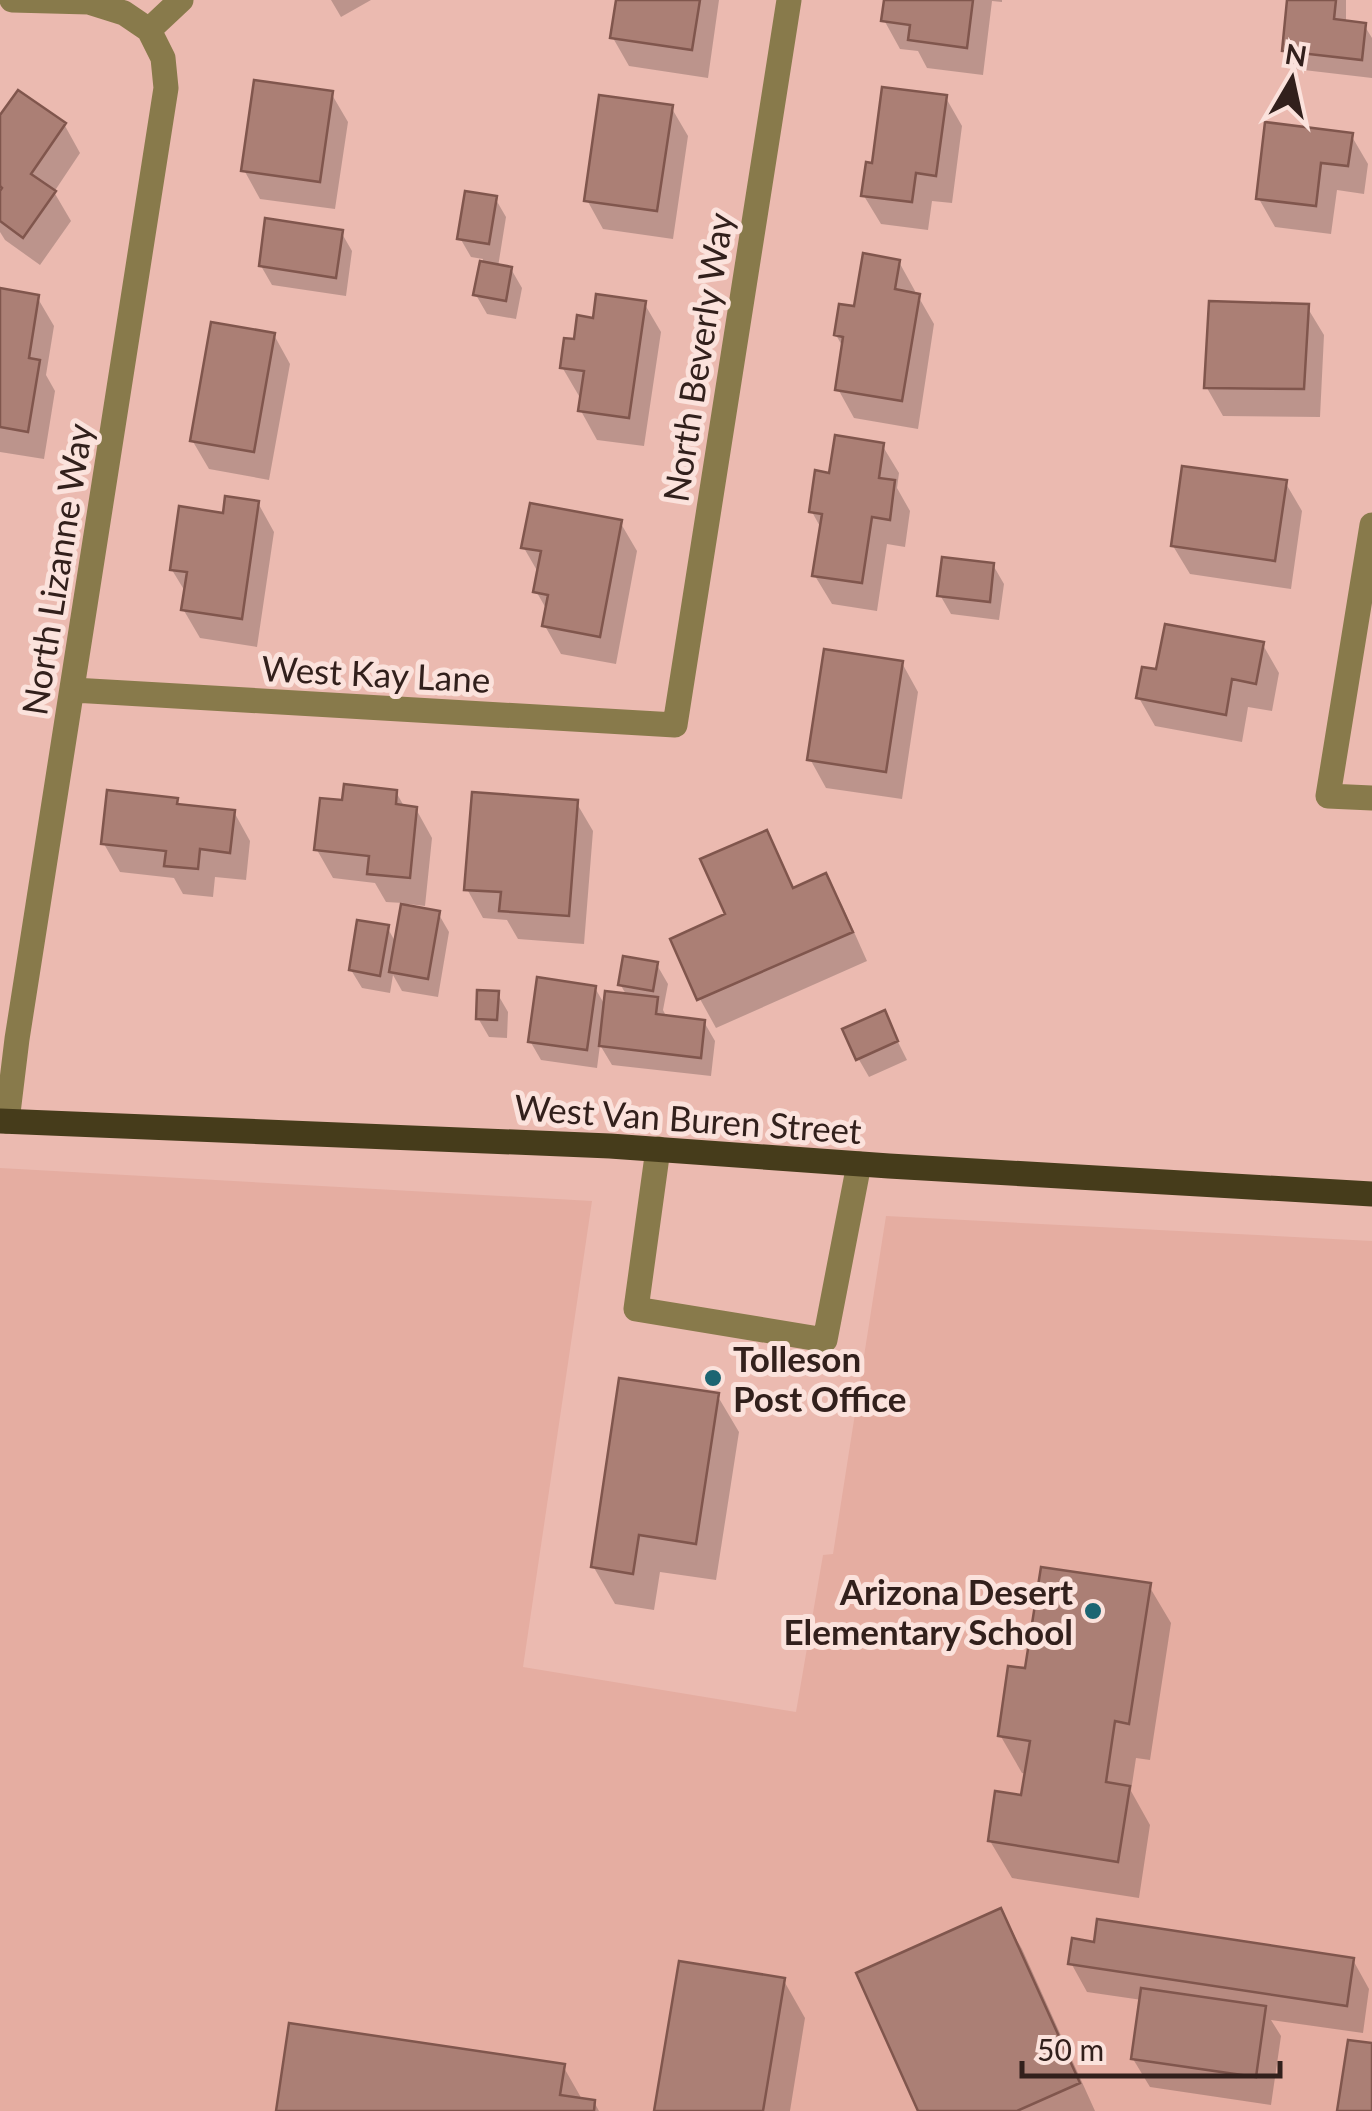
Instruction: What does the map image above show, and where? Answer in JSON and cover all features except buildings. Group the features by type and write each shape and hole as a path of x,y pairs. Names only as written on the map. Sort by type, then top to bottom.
{"main road":[{"name":"West Van Buren Street","path":"3,1121 658,1150 1372,1194"}],"street":[{"path":"12,0 89,2 124,14 149,30 181,0"},
{"name":"North Beverly Way","path":"675,725 790,0"},
{"name":"North Lizanne Way","path":"3,1121 166,88 162,58 149,30"},
{"path":"1372,525 1328,796 1372,798"},
{"name":"West Kay Lane","path":"73,690 675,725"},
{"path":"658,1150 636,1309 825,1340 858,1164"}],"shaded area":[{"name":"Arizona Desert Elementary School","path":"0,1168 592,1201 523,1667 796,1712 823,1555 833,1554 886,1216 1372,1241 1372,2111 0,2111"}],"place":[{"name":"Tolleson Post Office","path":"713,1378"},
{"name":"Arizona Desert Elementary School","path":"1093,1611"}]}
